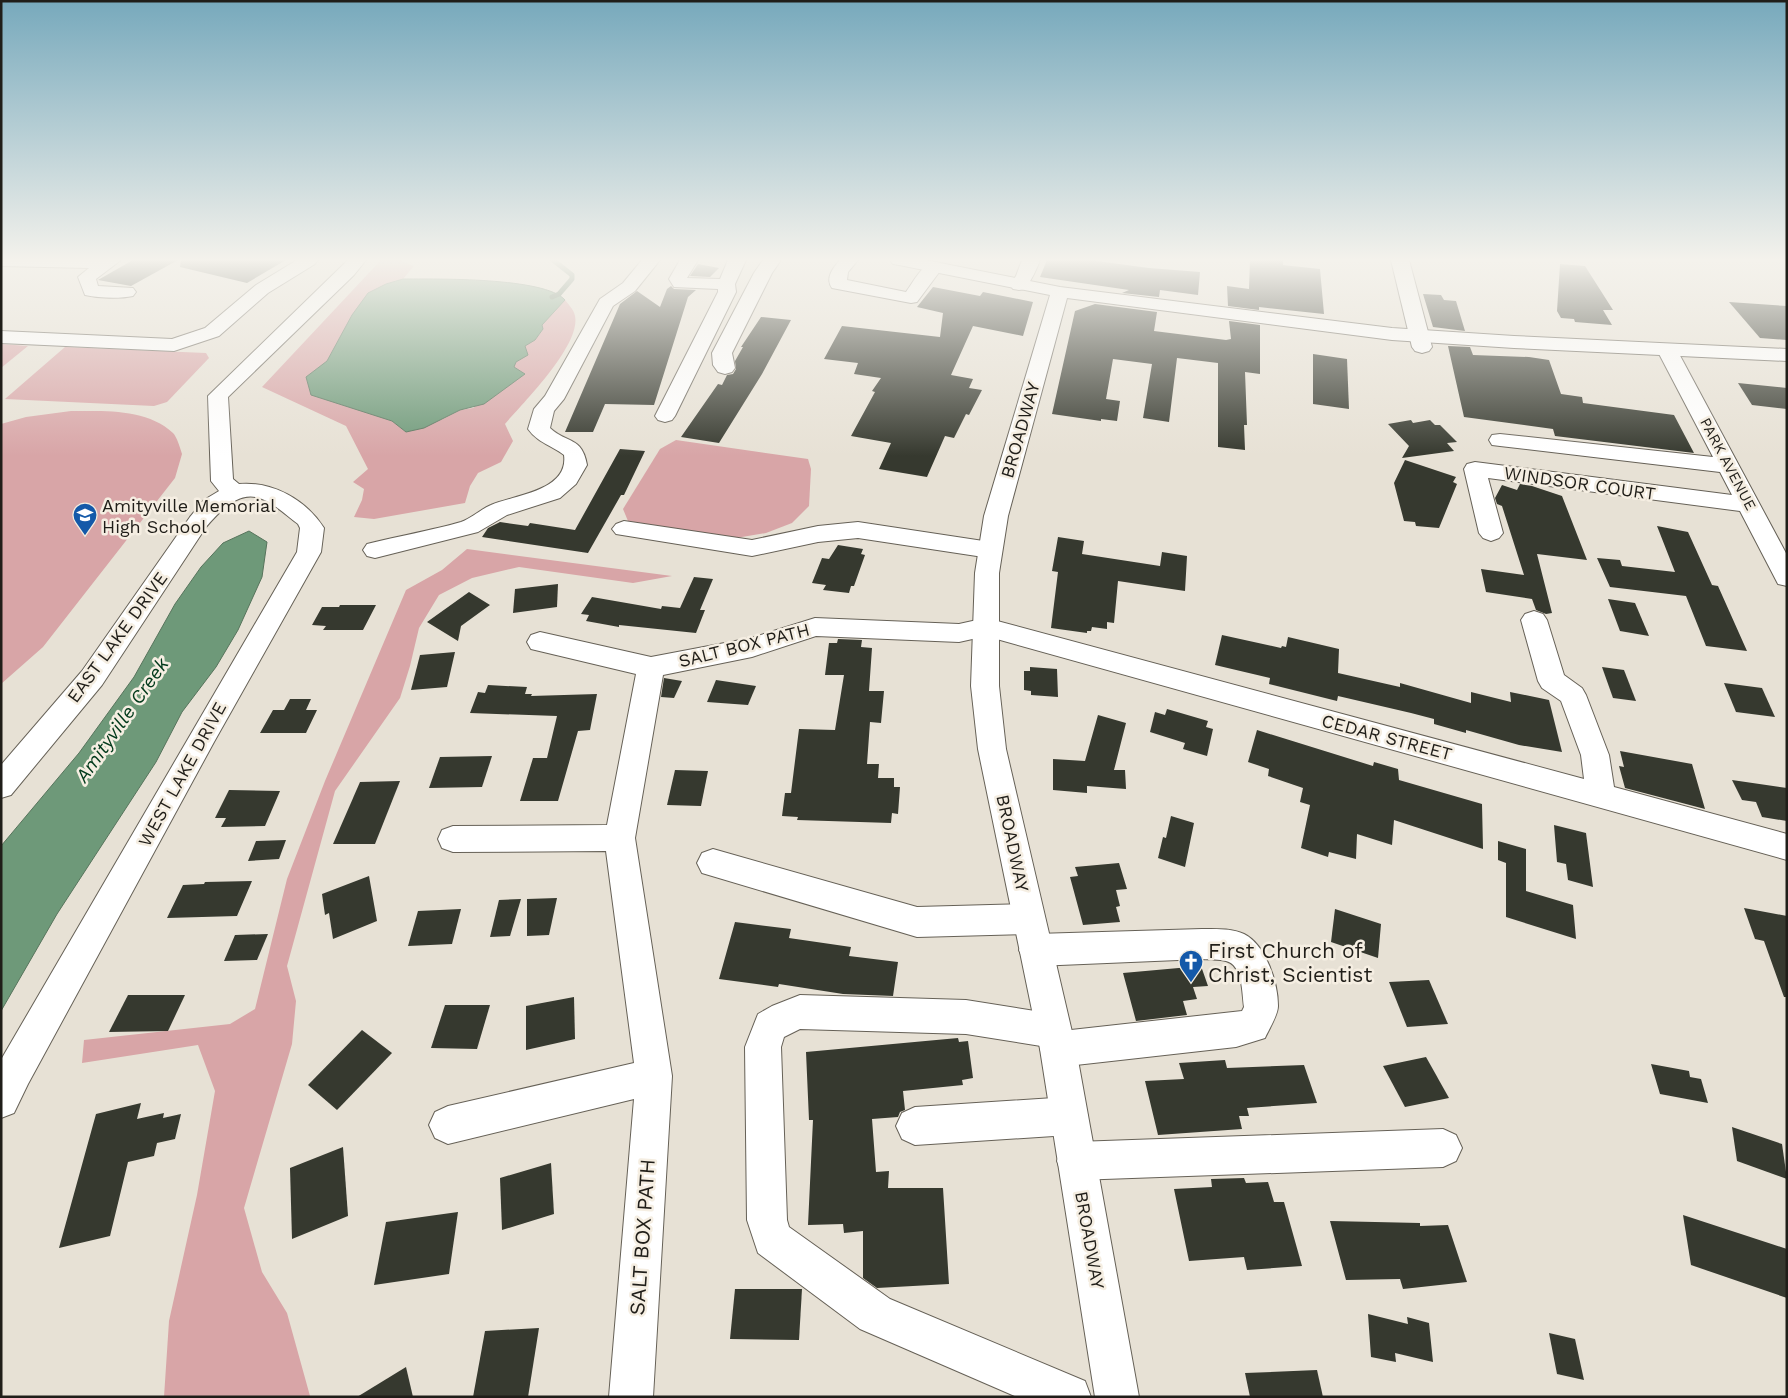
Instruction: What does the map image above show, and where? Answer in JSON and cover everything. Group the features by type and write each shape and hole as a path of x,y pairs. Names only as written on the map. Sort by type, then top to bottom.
{"street":[{"path":"1,337 174,345 212,332 220,325"},
{"path":"234,492 222,481 218,396 292,325"},
{"path":"375,550 470,526 499,510 552,493 568,479 576,464 574,453 564,445 549,439 539,429 544,409 554,399 594,325"},
{"path":"665,416 710,325"},
{"path":"725,368 722,365 722,353 736,325"},
{"name":"BROADWAY","path":"1051,325 996,516 986,573 985,686 992,749 1056,1040 1117,1397"},
{"path":"1310,325 1421,342 1787,355"},
{"path":"1417,325 1421,342"},
{"name":"PARK AVENUE","path":"1667,350 1787,578"},
{"name":"WINDSOR COURT","path":"1500,440 1728,466"},
{"name":"WINDSOR COURT","path":"1491,533 1475,469 1750,505"},
{"name":"WEST LAKE DRIVE","path":"1,1100 204,734 309,552 312,528 306,518 269,493 253,490 234,492"},
{"name":"EAST LAKE DRIVE","path":"1,786 92,678 198,522 212,505 234,492"},
{"path":"624,529 752,548 818,534 858,530 990,550"},
{"path":"1534,620 1552,681 1572,695 1595,755 1601,796"},
{"name":"SALT BOX PATH","path":"540,642 651,667 752,647 815,627 959,633 986,627"},
{"name":"CEDAR STREET","path":"986,627 1787,847"},
{"name":"SALT BOX PATH","path":"631,1397 654,1076 620,838 651,667"},
{"path":"453,839 620,838"},
{"path":"713,863 917,922 1033,935 1234,946 1247,956 1256,975 1261,1007 1253,1026 1236,1030 1056,1040 966,1017 800,1012 770,1026 763,1047 768,1220 772,1239 875,1314 1069,1397"},
{"path":"448,1124 654,1076"},
{"path":"915,1126 1069,1116"},
{"path":"1076,1161 1443,1148"}],"shaded area":[{"path":"320,325 352,325 337,344 327,361 370,413 392,421 406,432 443,419 460,410 473,408 525,374 514,367 516,362 522,358 525,346 535,339 543,329 541,325 574,325 569,342 549,373 505,424 513,441 501,462 478,473 470,486 465,503 374,519 354,517 362,500 364,489 353,482 368,469 346,426 262,387"},
{"path":"1,344 28,346 1,368"},
{"path":"65,347 206,353 209,358 167,402 154,406 5,399"},
{"path":"71,411 110,411 151,419 173,433 182,454 175,478 43,647 1,684 1,424 26,417"},
{"path":"676,440 808,459 811,469 809,506 792,523 766,533 736,538 628,521 623,509 660,449"},
{"path":"467,549 672,576 633,583 519,567 472,578 439,595 419,628 400,698 335,791 287,966 296,1001 292,1044 244,1208 262,1272 287,1313 310,1396 164,1397 169,1321 197,1195 215,1091 198,1045 82,1063 84,1040 230,1024 255,1009 287,879 325,781 406,590 442,570"}],"water":[{"path":"346,325 542,325 543,329 535,340 525,346 528,355 516,362 514,367 525,374 484,404 460,410 424,428 406,432 392,421 311,395 306,377 327,361"},
{"name":"Amityville Creek","path":"249,531 267,542 262,577 238,630 216,667 182,712 156,762 57,914 1,1011 1,846 79,753 134,677 175,604 201,567 223,543"}],"building":[{"path":"611,325 679,325 654,405 605,404 593,432 565,432"},
{"path":"756,325 788,325 762,374 719,443 681,437 718,384 722,385 727,375 733,374 736,369 735,361 743,347 741,347"},
{"path":"941,325 1026,325 1023,336 973,326 951,375 973,379 969,388 982,390 969,415 966,414 954,438 945,436 927,477 879,469 891,443 851,436 875,392 872,391 881,378 854,374 858,363 824,359 842,326 940,337"},
{"path":"1072,325 1155,325 1154,331 1226,340 1231,339 1229,325 1260,325 1260,374 1245,372 1247,425 1244,425 1245,450 1218,447 1218,363 1177,358 1169,422 1143,418 1152,364 1113,359 1106,399 1120,401 1117,421 1101,419 1101,421 1052,414"},
{"path":"1432,325 1463,325 1465,331 1433,327"},
{"path":"1749,325 1787,325 1787,340 1760,338"},
{"path":"1448,346 1470,347 1473,355 1529,357 1549,360 1561,394 1582,397 1583,403 1674,415 1694,453 1555,436 1553,429 1464,417"},
{"path":"1313,354 1347,359 1349,409 1313,404"},
{"path":"1738,383 1787,388 1787,409 1752,405"},
{"path":"1411,420 1413,423 1430,420 1435,425 1440,425 1457,442 1447,443 1454,451 1402,458 1409,446 1388,424"},
{"path":"620,449 645,451 624,495 621,495 588,553 482,537 488,528 500,522 528,526 530,523 575,530"},
{"path":"1405,460 1456,477 1453,482 1457,484 1439,528 1416,526 1415,522 1404,521 1394,483"},
{"path":"1520,484 1562,496 1587,560 1537,554 1552,613 1546,614 1536,610 1532,599 1486,592 1481,569 1524,575 1502,506 1497,504 1495,498 1502,485 1517,490"},
{"path":"1657,526 1688,532 1712,585 1718,586 1747,651 1706,646 1686,596 1610,587 1597,558 1620,560 1622,566 1675,572"},
{"path":"1058,537 1084,541 1082,554 1160,566 1162,552 1187,556 1185,591 1118,581 1114,623 1107,622 1107,629 1092,627 1091,631 1087,631 1087,633 1051,628 1058,572 1052,571"},
{"path":"838,545 863,549 861,554 865,555 854,586 851,586 849,593 823,590 826,585 812,583 822,558 829,559"},
{"path":"694,577 713,579 700,610 705,610 696,633 619,625 619,627 586,621 589,615 581,614 592,597 661,609 662,606 680,608"},
{"path":"558,584 557,607 513,613 515,589"},
{"path":"469,592 490,605 461,626 458,641 427,622"},
{"path":"1608,599 1635,603 1649,636 1620,631"},
{"path":"340,605 376,605 363,630 323,630 326,626 312,625 322,607 339,607"},
{"path":"1222,635 1281,648 1282,646 1286,647 1288,637 1339,649 1338,673 1400,687 1400,683 1471,703 1471,692 1511,702 1510,692 1549,700 1562,752 1519,745 1466,730 1466,733 1434,724 1434,719 1338,696 1337,701 1269,684 1270,678 1215,665"},
{"path":"838,639 862,640 861,647 872,648 869,691 884,691 881,723 870,722 867,764 879,764 878,778 894,778 894,787 900,787 898,814 892,813 891,823 797,820 798,817 782,816 785,793 791,793 799,729 835,730 844,675 825,675 829,643 837,643"},
{"path":"455,652 447,687 411,690 420,655"},
{"path":"1030,667 1057,669 1058,697 1031,695 1031,691 1024,690 1024,671 1030,671"},
{"path":"1602,667 1624,670 1636,701 1613,698"},
{"path":"664,678 682,681 674,698 661,697"},
{"path":"716,680 756,686 748,705 707,702"},
{"path":"1724,683 1762,688 1775,717 1736,712"},
{"path":"488,685 527,687 525,694 532,694 531,696 597,694 590,730 578,731 558,801 520,801 533,758 547,758 557,716 470,713 478,692 485,693"},
{"path":"290,699 311,699 306,710 317,710 306,733 260,733 273,710 284,710"},
{"path":"1167,709 1208,721 1206,727 1213,729 1207,756 1183,749 1185,743 1150,732 1155,712 1165,715"},
{"path":"1098,715 1126,723 1114,770 1125,770 1126,789 1087,786 1087,793 1053,790 1053,759 1085,761"},
{"path":"1257,730 1373,766 1374,762 1398,769 1399,780 1482,804 1483,849 1394,820 1392,845 1357,834 1356,859 1329,852 1328,857 1301,848 1310,805 1300,802 1303,788 1268,776 1269,769 1248,762"},
{"path":"1620,751 1692,764 1705,809 1625,788 1619,766 1624,767"},
{"path":"492,756 482,787 429,788 440,757"},
{"path":"675,770 708,771 701,806 667,805"},
{"path":"1732,780 1787,788 1787,821 1762,817 1756,802 1742,800"},
{"path":"400,781 375,844 333,844 360,782"},
{"path":"229,790 280,791 265,826 221,827 226,818 215,818"},
{"path":"1171,816 1194,823 1185,867 1158,858 1163,837 1166,838"},
{"path":"1554,825 1586,833 1593,887 1568,880 1566,864 1557,862"},
{"path":"286,840 279,859 248,861 256,841"},
{"path":"1498,841 1526,849 1526,891 1573,905 1576,939 1506,917 1506,863 1498,860"},
{"path":"1119,863 1127,889 1116,890 1120,906 1116,907 1120,922 1083,925 1070,877 1078,876 1075,867"},
{"path":"369,876 377,921 333,939 329,913 325,915 322,894"},
{"path":"252,881 237,916 167,918 183,885 204,884 205,882"},
{"path":"557,898 549,935 527,936 527,899"},
{"path":"521,899 510,936 490,937 499,900"},
{"path":"1744,908 1787,916 1787,997 1784,997 1764,941 1755,939"},
{"path":"461,909 452,944 408,946 418,911"},
{"path":"1335,909 1381,924 1378,958 1331,942"},
{"path":"735,922 791,929 789,938 851,947 849,956 898,962 893,996 843,994 779,984 778,987 719,979"},
{"path":"268,934 257,960 224,961 235,935"},
{"path":"1201,966 1208,986 1193,987 1197,999 1183,1001 1187,1015 1136,1021 1123,973"},
{"path":"1429,980 1448,1024 1407,1027 1389,982"},
{"path":"128,995 185,995 168,1031 109,1032"},
{"path":"574,997 575,1039 526,1050 526,1006"},
{"path":"445,1005 490,1005 477,1049 431,1048"},
{"path":"362,1030 392,1053 337,1110 308,1085"},
{"path":"958,1038 959,1042 968,1041 973,1078 962,1080 963,1085 903,1091 905,1110 900,1112 898,1117 872,1119 876,1172 889,1171 888,1188 943,1188 949,1284 877,1288 863,1278 863,1231 844,1233 843,1224 808,1225 813,1120 809,1120 806,1052"},
{"path":"1426,1057 1449,1098 1405,1107 1383,1066"},
{"path":"1225,1060 1227,1068 1304,1065 1317,1103 1247,1108 1249,1116 1239,1116 1242,1129 1158,1135 1145,1081 1184,1079 1179,1063"},
{"path":"1651,1064 1689,1071 1690,1077 1701,1079 1708,1103 1660,1094"},
{"path":"141,1103 137,1119 164,1113 163,1118 181,1114 175,1139 157,1143 154,1156 128,1162 110,1236 59,1248 96,1114"},
{"path":"1732,1127 1782,1144 1787,1179 1737,1161"},
{"path":"343,1147 348,1216 292,1239 290,1168"},
{"path":"551,1163 554,1214 502,1230 500,1178"},
{"path":"1244,1178 1246,1183 1268,1182 1274,1202 1284,1202 1302,1266 1247,1270 1244,1257 1189,1261 1174,1189 1212,1187 1211,1179"},
{"path":"458,1212 449,1274 374,1285 386,1222"},
{"path":"1683,1215 1787,1249 1787,1298 1691,1265"},
{"path":"1330,1221 1420,1223 1420,1226 1448,1225 1467,1282 1403,1289 1400,1279 1346,1280"},
{"path":"735,1289 802,1289 799,1340 730,1339"},
{"path":"1368,1314 1408,1324 1407,1317 1429,1323 1433,1362 1395,1353 1396,1362 1371,1357"},
{"path":"539,1328 528,1397 473,1397 485,1331"},
{"path":"1549,1333 1575,1339 1584,1380 1557,1374"},
{"path":"406,1367 413,1397 357,1397"},
{"path":"1317,1370 1323,1397 1250,1397 1245,1373"}],"place":[{"name":"Amityville Memorial High School","path":"85,536"},
{"name":"First Church of Christ, Scientist","path":"1191,983"}]}
